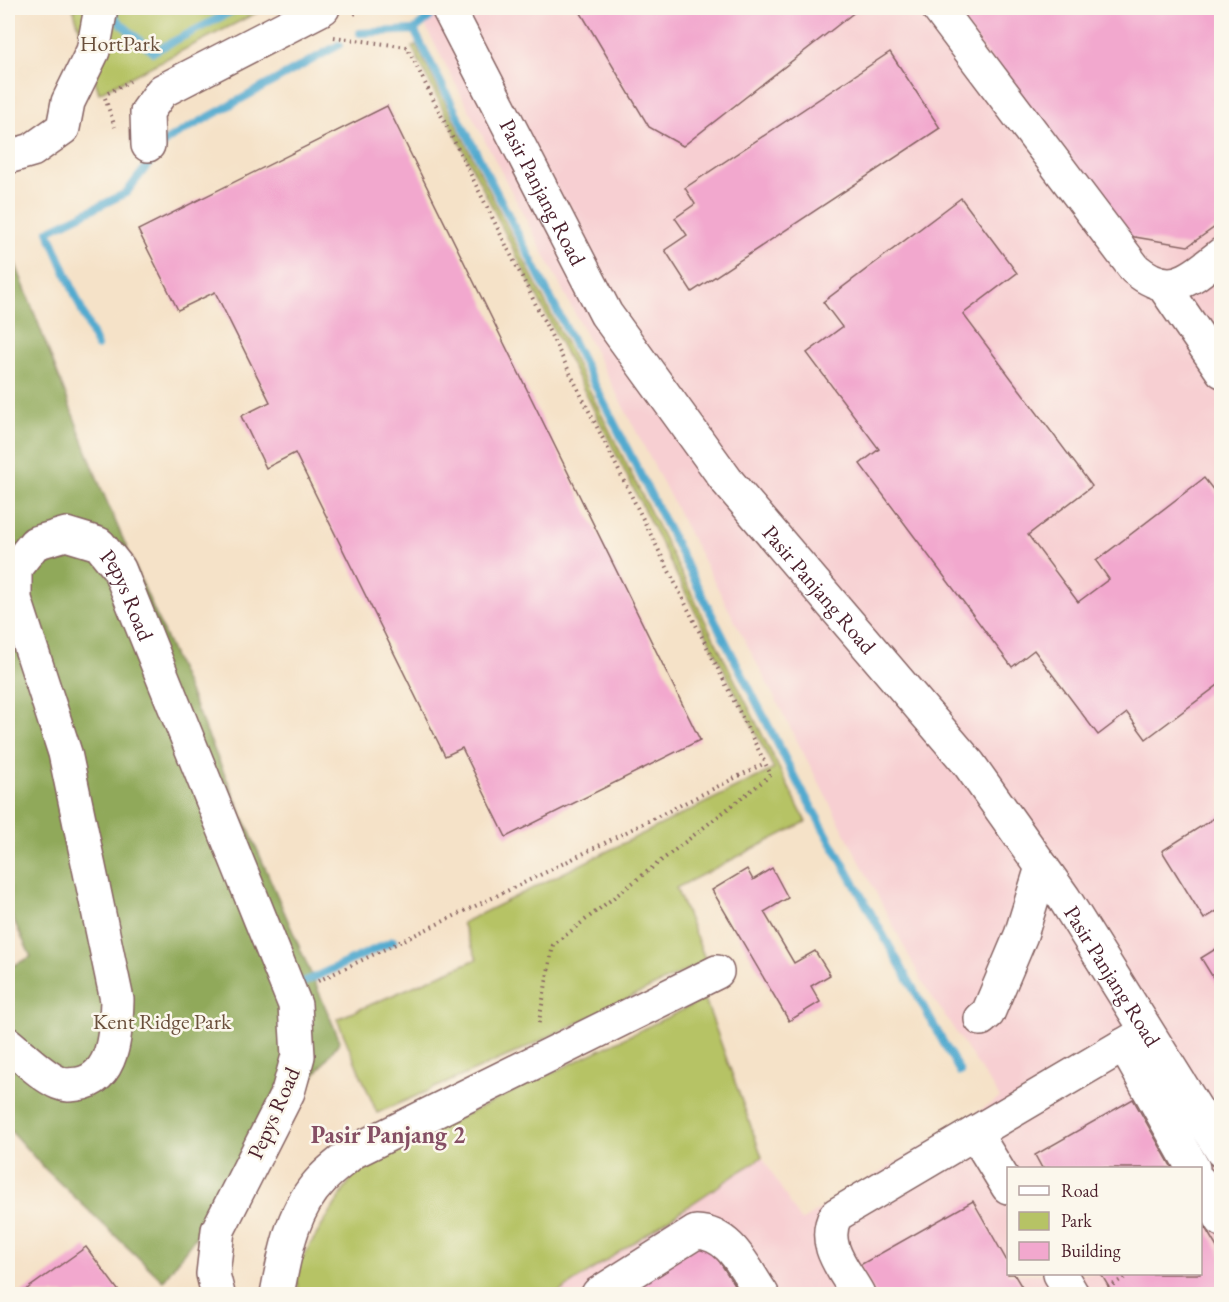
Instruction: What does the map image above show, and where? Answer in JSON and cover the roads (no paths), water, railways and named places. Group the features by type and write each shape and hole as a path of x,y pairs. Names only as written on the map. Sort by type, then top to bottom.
{"street":[{"name":"Pasir Panjang Road","path":"448,8 606,314 727,481 969,764 1042,867 1135,1039 1221,1151"},
{"path":"938,8 1135,269 1149,280 1163,285 1179,283 1194,276 1221,254"},
{"path":"8,157 32,150 63,128 68,102 93,51 100,11"},
{"path":"148,145 147,112 162,91 325,22"},
{"path":"1163,285 1221,371"},
{"name":"Pepys Road","path":"8,1044 54,1080 67,1086 86,1083 99,1074 108,1062 116,1030 117,1000 65,753 15,599 15,568 35,543 66,534 99,544 119,569 296,1005 298,1056 288,1092 218,1230 213,1275 218,1294"},
{"path":"981,1019 988,1013 1021,935 1042,867"},
{"path":"277,1294 288,1237 305,1201 321,1180 353,1152 717,972"},
{"path":"858,1294 830,1244 829,1234 836,1215 1135,1039 1193,1167"},
{"path":"975,1133 1007,1185"},
{"path":"1202,1186 1221,1220"},
{"path":"598,1294 696,1232 711,1233 732,1249 762,1294"},
{"path":"1061,1275 1072,1294"}],"waterway":[{"path":"110,10 118,21 153,52 238,8"},
{"path":"414,30 430,17"},
{"path":"360,33 414,30 794,776 960,1072"},
{"path":"97,346 48,231 126,193 167,140 339,45"},
{"path":"304,982 393,941"}],"district":[{"name":"Pasir Panjang 2","path":"388,1135"}],"park label":[{"name":"HortPark","path":"120,43"},
{"name":"Kent Ridge Park","path":"162,1021"}]}
